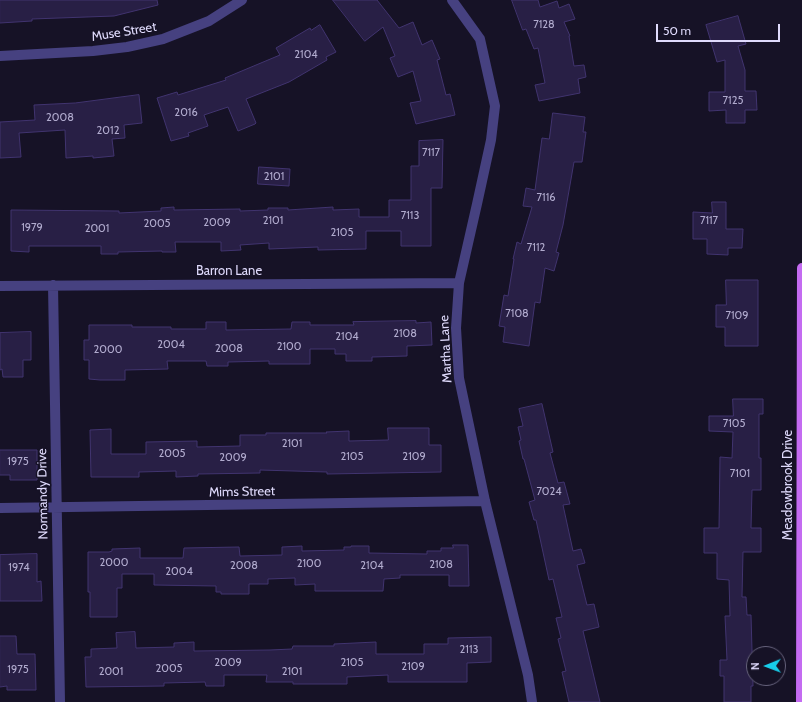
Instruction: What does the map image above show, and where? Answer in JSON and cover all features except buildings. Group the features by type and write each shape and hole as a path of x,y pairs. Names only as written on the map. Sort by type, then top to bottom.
{"main road":[{"name":"Meadowbrook Drive","path":"801,702 802,268"}],"street":[{"name":"Muse Street","path":"0,56 127,47 163,39 209,21 242,0"},
{"name":"Martha Lane","path":"452,0 480,39 495,106 489,147 459,283 456,328 459,378 485,501 528,675 532,702"},
{"name":"Barron Lane","path":"0,286 459,283"},
{"name":"Normandy Drive","path":"53,285 60,702"},
{"name":"Mims Street","path":"0,508 485,501"}]}
